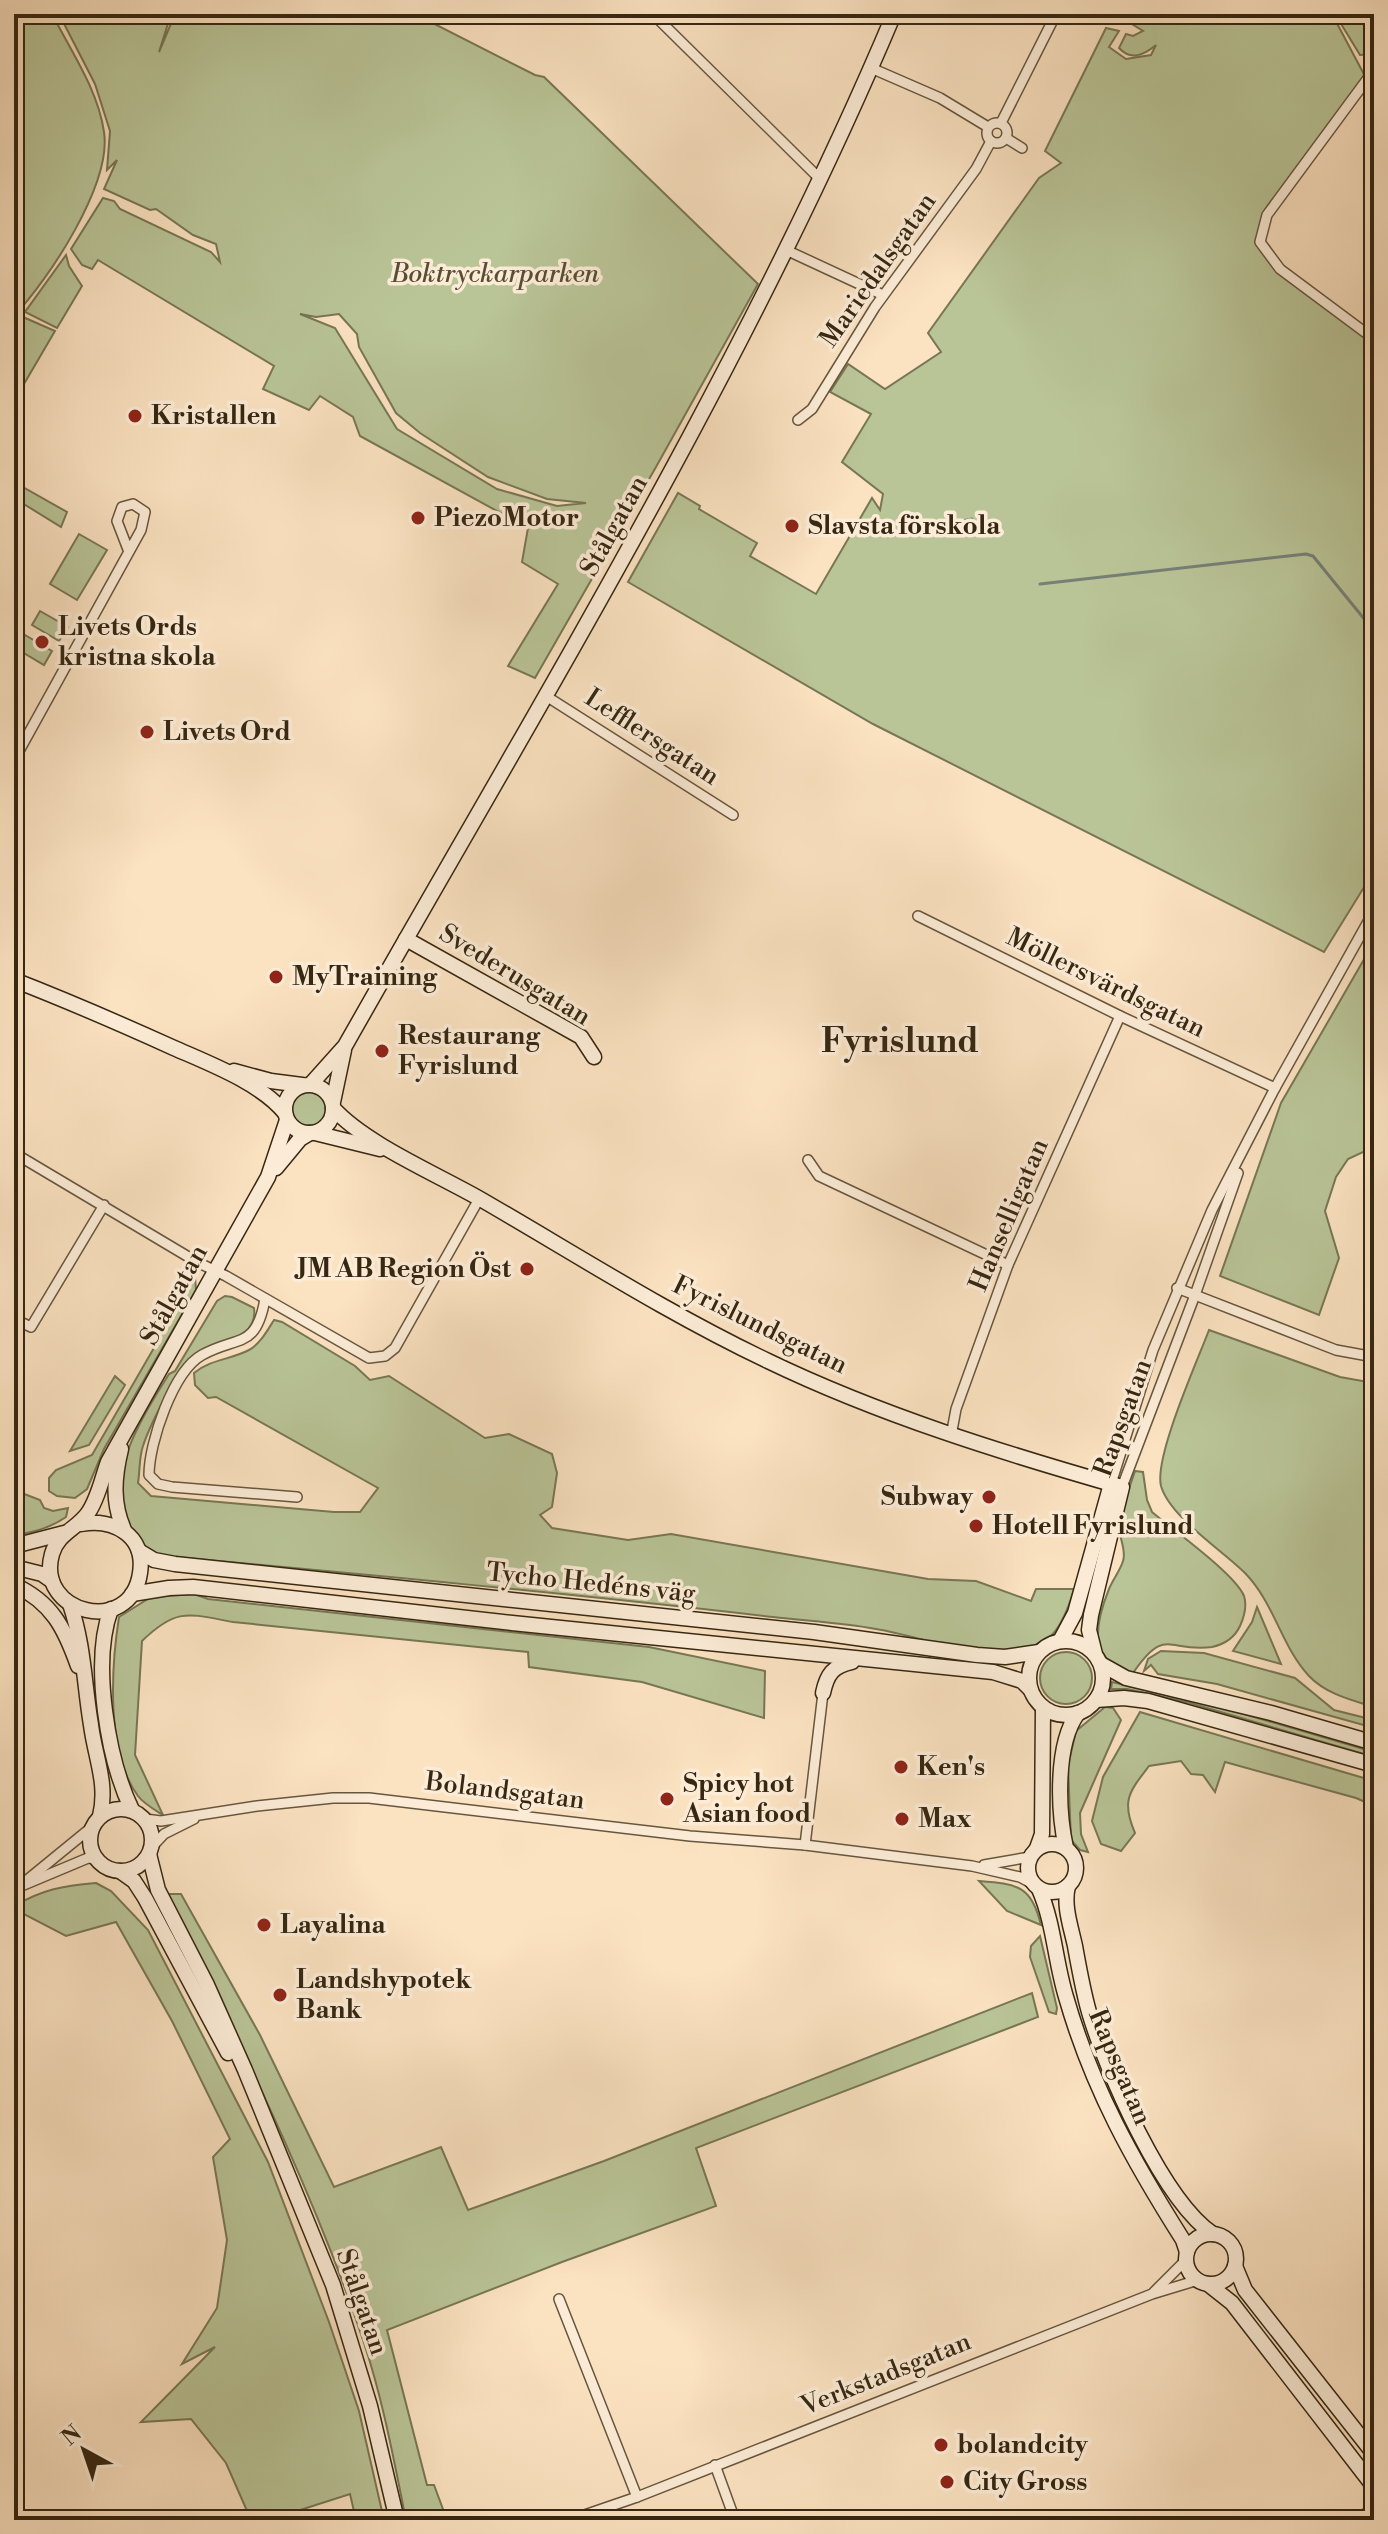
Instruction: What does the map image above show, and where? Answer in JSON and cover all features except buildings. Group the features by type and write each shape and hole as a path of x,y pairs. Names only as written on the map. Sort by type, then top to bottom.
{"main road":[{"name":"Stålgatan","path":"307,1085 345,1046 678,460 786,250 894,14"},
{"name":"Svederusgatan","path":"406,939 581,1037 594,1057"},
{"path":"14,980 218,1067 276,1102 297,1130 313,1133 329,1123 333,1105 325,1090 271,1081 218,1067"},
{"name":"Stålgatan","path":"333,1105 345,1046"},
{"path":"286,1116 284,1106 290,1093 307,1085"},
{"name":"Fyrislundsgatan","path":"333,1105 351,1125 400,1155 691,1322 770,1363 951,1436 1117,1486"},
{"name":"Stålgatan","path":"268,1177 286,1116"},
{"name":"Stålgatan","path":"81,1524 91,1510 108,1462 268,1177 300,1139 313,1133"},
{"name":"Fyrislundsgatan","path":"313,1133 400,1155"},
{"name":"Stålgatan","path":"123,1436 115,1492 117,1514 125,1532"},
{"name":"Rapsgatan","path":"1060,1641 1075,1613 1117,1486"},
{"name":"Rapsgatan","path":"1098,1659 1089,1630 1117,1486"},
{"path":"14,1546 65,1533 81,1524 96,1521 112,1524 125,1532 139,1551 141,1566 139,1581 132,1594 111,1609 97,1612 70,1604 59,1594 52,1581 42,1574 14,1567"},
{"path":"52,1581 52,1555 65,1533"},
{"name":"Tycho Hedéns väg","path":"139,1551 154,1560 175,1564 798,1630 977,1655 1005,1657 1039,1652"},
{"path":"14,1585 28,1591 44,1604 65,1630 86,1690"},
{"name":"Tycho Hedéns väg","path":"132,1594 193,1587 993,1672 1022,1681 1030,1689"},
{"path":"70,1604 80,1634 91,1729 104,1790 91,1846 96,1859 110,1869 120,1871 137,1867 150,1850 150,1829 138,1815 118,1777 110,1742 104,1699 106,1622 111,1609"},
{"path":"1034,1852 1047,1844 1057,1844 1073,1855 1076,1866 1068,1886 1059,1892 1049,1892 1036,1886 1027,1868 1034,1852 1042,1834 1043,1708 1030,1689 1029,1669 1039,1652 1060,1641 1073,1641 1085,1646 1126,1678 1271,1713 1374,1743"},
{"path":"805,1653 821,1672 823,1693"},
{"path":"823,1693 826,1679 833,1669 862,1659"},
{"path":"1043,1708 1066,1715 1078,1713 1096,1700 1102,1689 1103,1676 1098,1659"},
{"path":"1096,1700 1124,1698 1148,1701 1374,1765"},
{"path":"1066,1848 1062,1829 1063,1757 1066,1736 1078,1713"},
{"path":"96,1822 115,1809 138,1815"},
{"name":"Stålgatan","path":"150,1850 158,1890 207,1985 348,2327 395,2517"},
{"name":"Stålgatan","path":"120,1871 134,1881 145,1898 263,2116"},
{"name":"Rapsgatan","path":"1036,1886 1047,1908 1065,1994 1087,2061 1111,2118 1183,2240 1186,2256"},
{"name":"Rapsgatan","path":"1068,1886 1065,1897 1089,2011 1125,2104 1192,2218 1213,2234"},
{"path":"1374,2454 1245,2290 1235,2266 1233,2248 1213,2234 1201,2236 1192,2243 1186,2256 1191,2275 1232,2303 1371,2483 1374,2503"},
{"path":"1203,2282 1226,2279 1235,2266"}],"street":[{"path":"653,14 819,178"},
{"path":"1001,123 1056,14"},
{"path":"871,68 940,98 988,127"},
{"path":"1374,70 1267,215 1260,242 1280,269 1374,339"},
{"path":"992,123 1001,123 1007,128 1006,138 1002,142 991,141 987,136 988,127 992,123"},
{"path":"1006,138 1022,148"},
{"name":"Mariedalsgatan","path":"798,420 812,409 883,295 976,169 991,141"},
{"path":"786,250 883,295"},
{"path":"14,760 129,552 145,520 145,512 133,504 122,507 117,521 129,552"},
{"name":"Lefflersgatan","path":"546,696 733,815"},
{"name":"Rapsgatan","path":"1117,1486 1153,1350 1177,1288 1212,1210 1275,1088 1374,911"},
{"name":"Möllersvärdsgatan","path":"918,916 1120,1016 1275,1088"},
{"name":"Hanselligatan","path":"951,1436 956,1409 1008,1265 1120,1016"},
{"name":"Rapsgatan","path":"1117,1486 1195,1295 1246,1147"},
{"path":"14,1153 214,1272 369,1358 385,1356 401,1337 479,1199"},
{"path":"808,1160 819,1176 1008,1265"},
{"path":"14,1319 31,1327 104,1205"},
{"path":"1177,1288 1323,1345 1374,1357"},
{"path":"265,1299 254,1333 238,1343 202,1355 180,1380 155,1432 149,1475 158,1484 172,1487 297,1497"},
{"path":"805,1845 823,1693"},
{"name":"Bolandsgatan","path":"138,1815 161,1821 333,1798 369,1798 972,1866 1020,1877 1036,1886"},
{"name":"Bolandsgatan","path":"150,1850 164,1834 200,1816"},
{"path":"18,1887 96,1822"},
{"name":"Bolandsgatan","path":"972,1866 1003,1863 1034,1852"},
{"path":"18,1887 88,1858 96,1859"},
{"name":"Verkstadsgatan","path":"1152,2294 1186,2256"},
{"name":"Verkstadsgatan","path":"570,2520 637,2497 1152,2294 1203,2282"},
{"path":"559,2299 637,2497"},
{"path":"715,2465 735,2520"},
{"path":"1359,2520 1374,2503"}],"green space":[{"path":"14,14 52,14 96,101 104,132 104,153 98,177 75,230 44,279 14,316"},
{"name":"Boktryckarparken","path":"59,14 171,14 159,52 175,14 415,14 544,77 758,284 535,678 508,666 558,584 522,562 528,528 360,436 353,417 320,396 309,410 263,389 274,366 98,260 92,269 82,265 71,249 103,198 211,252 220,262 216,244 193,235 156,209 150,210 104,189 117,160 107,170 110,131 95,84","holes":["300,314 316,317 339,314 357,334 359,347 396,413 420,433 488,477 547,499 586,503 557,506 497,489 397,429 335,328"]},
{"path":"1122,14 1332,14 1367,80 1267,215 1260,242 1280,269 1374,339 1374,871 1324,952 873,724 628,582 678,493 757,543 750,556 816,594 872,498 880,510 883,494 842,462 871,414 830,392 848,364 885,389 941,352 928,333 1039,178 1061,163 1045,151 1106,28 1119,31 1109,47 1126,59 1151,55 1156,45 1138,55 1128,54 1119,48 1126,34 1133,36 1143,31"},
{"path":"1335,14 1374,14 1373,54 1360,55"},
{"path":"66,255 82,286 57,328 25,312"},
{"path":"23,317 55,331 14,401 14,327"},
{"path":"14,482 67,512 61,527 14,498"},
{"path":"79,534 107,550 77,600 50,584"},
{"path":"40,611 68,627 59,641 32,625"},
{"path":"25,635 52,651 44,665 17,649"},
{"path":"1374,942 1374,1155 1365,1151 1348,1159 1336,1177 1325,1211 1339,1258 1319,1315 1220,1276 1281,1103"},
{"path":"309,1091 322,1096 327,1109 322,1122 309,1127 296,1122 291,1109 296,1096"},
{"path":"195,1277 196,1290 104,1449 87,1489 75,1498 57,1496 49,1491 49,1478 56,1470 92,1455"},
{"path":"225,1296 254,1308 254,1319 242,1335 191,1358 172,1386 151,1426 141,1455 138,1483 151,1496 360,1512 378,1488 216,1397 208,1398 195,1385 194,1373 253,1347 274,1320 355,1366 370,1380 389,1376 485,1438 509,1434 552,1454 557,1473 552,1507 540,1515 552,1528 628,1540 671,1534 928,1579 976,1581 1031,1601 1036,1589 1074,1589 1070,1603 1059,1625 1044,1642 1021,1651 990,1653 837,1624 153,1555 130,1530 121,1508 119,1488 123,1467 129,1447 149,1407 169,1374 175,1371 217,1301"},
{"path":"1209,1330 1340,1377 1374,1383 1374,1707 1331,1692 1309,1676 1291,1652 1255,1585 1185,1521 1166,1498 1161,1486 1164,1454"},
{"path":"115,1376 125,1385 89,1445 70,1451"},
{"path":"1135,1471 1143,1472 1152,1512 1229,1576 1244,1596 1245,1603 1240,1626 1225,1642 1197,1648 1161,1645 1144,1658 1133,1673 1118,1669 1107,1661 1101,1652 1098,1628 1104,1602 1123,1561 1119,1524"},
{"path":"14,1490 40,1500 44,1508 53,1511 68,1508 66,1517 41,1529 14,1535"},
{"path":"194,1594 208,1599 649,1647 765,1671 764,1718 642,1682 529,1667 528,1652 184,1616 165,1623 142,1641 135,1755 163,1815 138,1796 120,1757 113,1685 119,1617 151,1597"},
{"path":"1257,1607 1281,1664 1233,1651 1252,1622"},
{"path":"1161,1651 1204,1653 1295,1678 1334,1710 1374,1720 1374,1728 1217,1684 1158,1674 1151,1665 1144,1671 1148,1659"},
{"path":"1066,1652 1084,1660 1092,1678 1084,1696 1066,1704 1048,1696 1040,1678 1048,1660"},
{"path":"1112,1682 1227,1709 1374,1752 1374,1757 1190,1703 1127,1689 1111,1689"},
{"path":"1105,1707 1113,1708 1121,1720 1080,1813 1081,1834 1088,1852 1080,1850 1071,1840 1068,1766 1076,1731"},
{"path":"1140,1712 1374,1781 1374,1806 1356,1798 1225,1762 1215,1792 1203,1775 1191,1774 1181,1761 1149,1766 1129,1797 1128,1813 1135,1833 1121,1851 1101,1844 1092,1821 1103,1777"},
{"path":"979,1881 1020,1889 1032,1902 1041,1925 1007,1911"},
{"path":"96,1883 111,1891 148,1930 268,2162 359,2411 384,2520 356,2520 350,2494 269,2520 251,2520 226,2463 191,2419 141,2422 215,2347 182,2364 217,2308 227,2240 213,2157 230,2139 172,2021 116,1922 66,1936 14,1909 14,1906 44,1892"},
{"path":"167,1894 181,1894 260,2035 334,2187 441,2147 468,2210 604,2161 1032,1993 1038,2017 696,2148 716,2206 387,2330 427,2485 434,2485 447,2520 406,2520 377,2386 344,2285 273,2116"},
{"path":"1040,1936 1056,2014 1049,2012 1030,1957 1031,1946"}],"waterway":[{"path":"916,531 972,519"},
{"path":"1040,584 1306,554 1313,556 1374,631"}],"place":[{"name":"Kristallen","path":"135,416"},
{"name":"PiezoMotor","path":"418,518"},
{"name":"Slavsta förskola","path":"792,526"},
{"name":"Livets Ords kristna skola","path":"42,642"},
{"name":"Livets Ord","path":"147,732"},
{"name":"MyTraining","path":"276,977"},
{"name":"Restaurang Fyrislund","path":"382,1051"},
{"name":"JM AB Region Öst","path":"527,1269"},
{"name":"Subway","path":"989,1497"},
{"name":"Hotell Fyrislund","path":"976,1526"},
{"name":"Ken's","path":"901,1767"},
{"name":"Spicy hot Asian food","path":"667,1799"},
{"name":"Max","path":"902,1819"},
{"name":"Layalina","path":"264,1925"},
{"name":"Landshypotek Bank","path":"280,1995"},
{"name":"bolandcity","path":"941,2445"},
{"name":"City Gross","path":"947,2482"}],"district":[{"name":"Fyrislund","path":"900,1042"}]}
